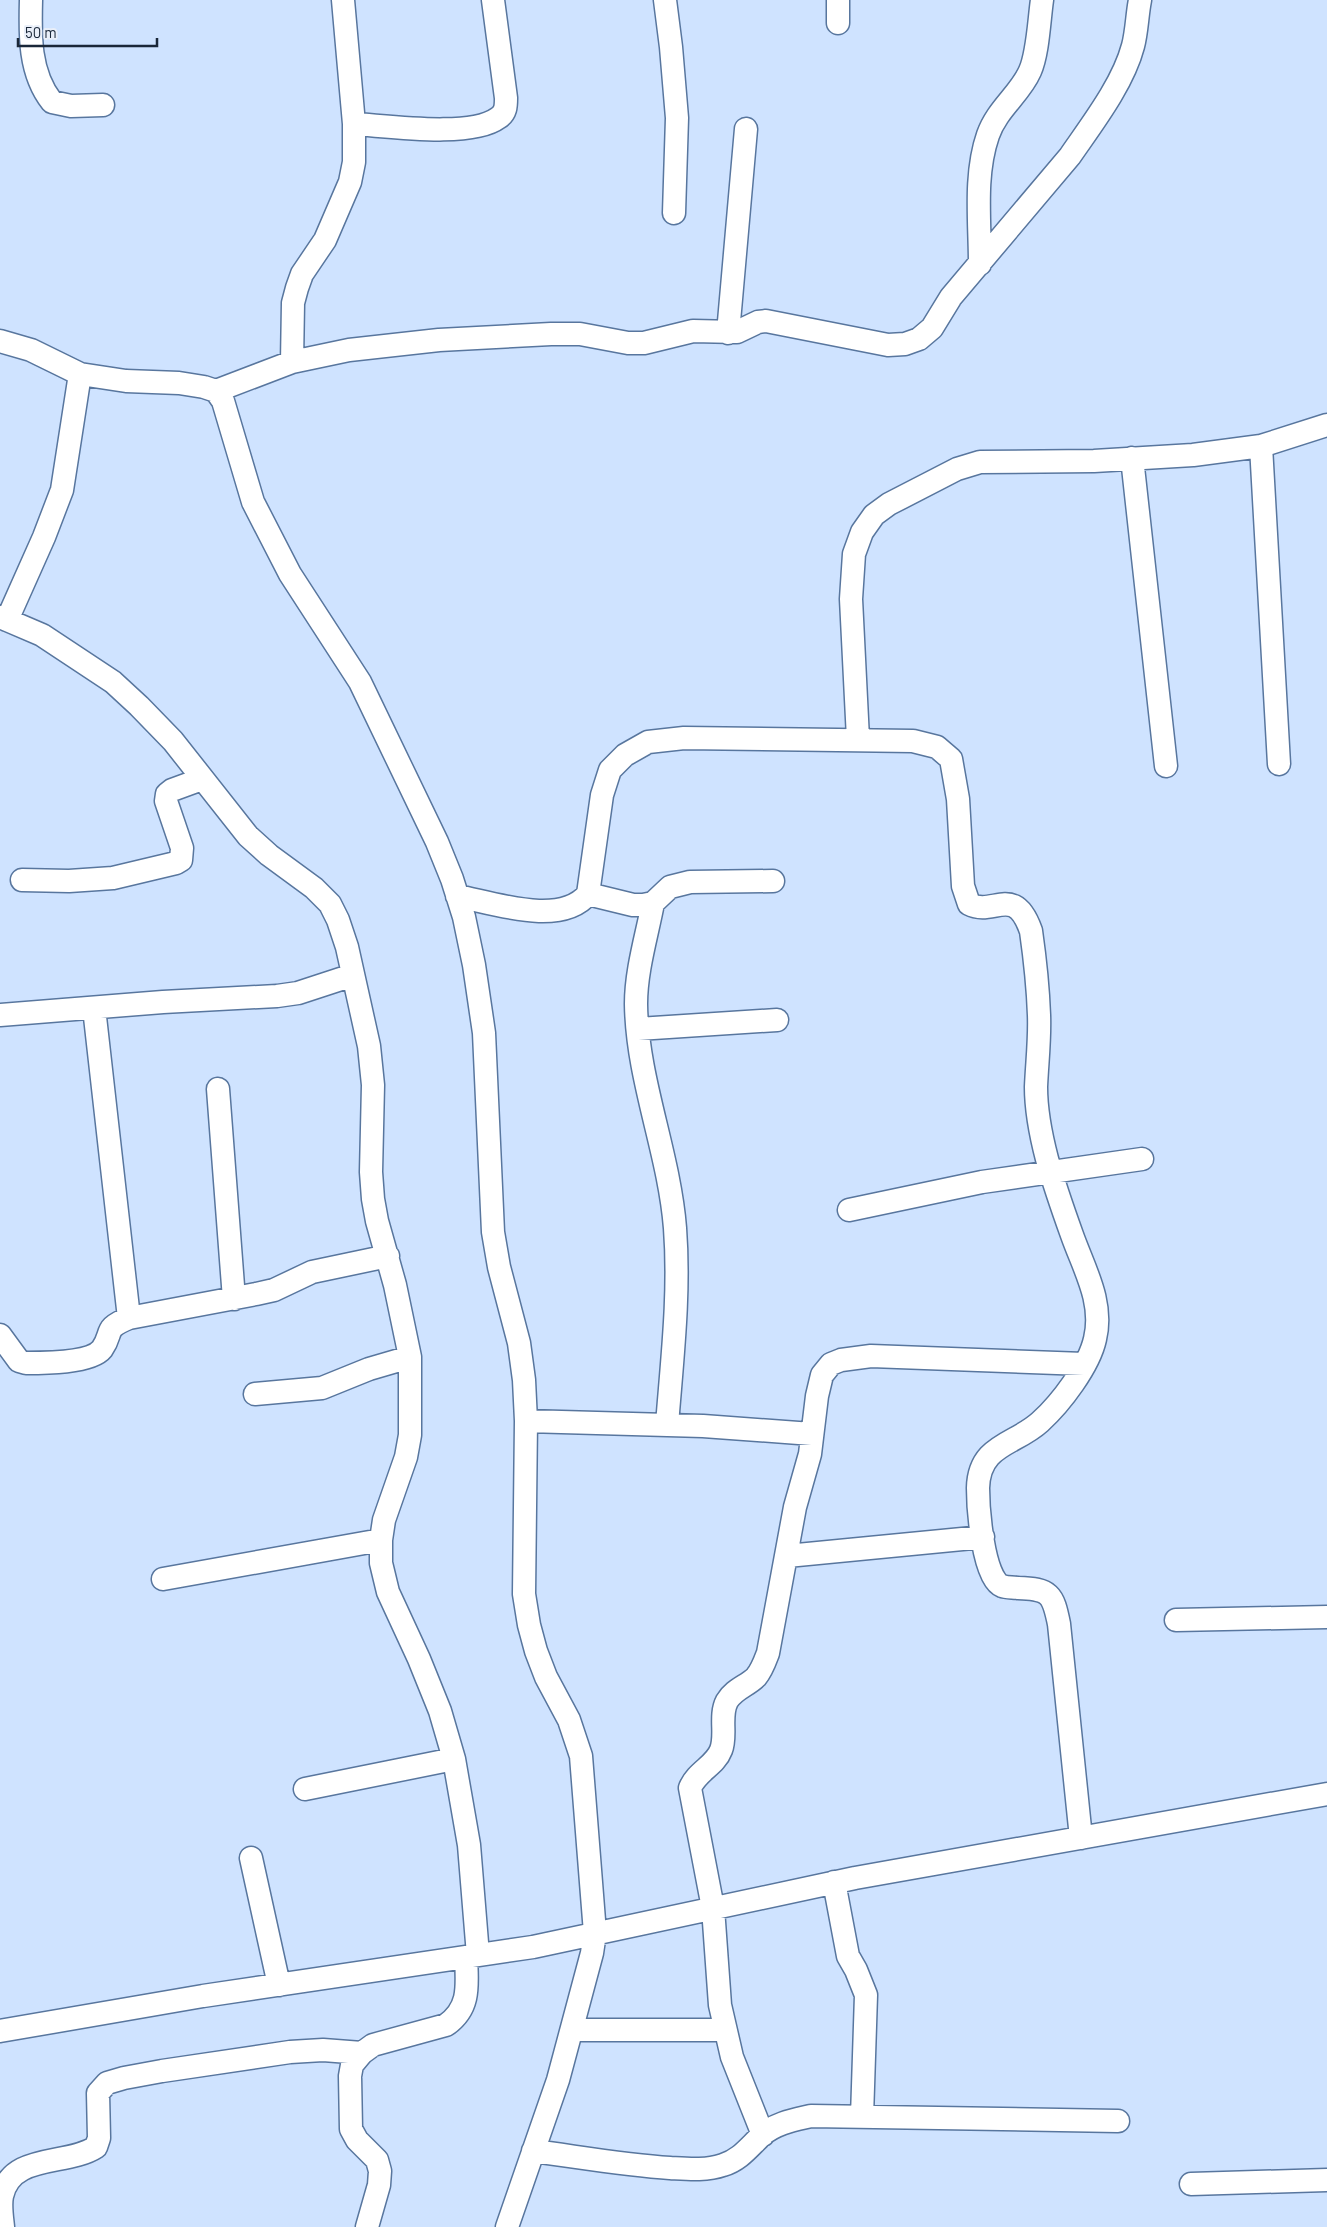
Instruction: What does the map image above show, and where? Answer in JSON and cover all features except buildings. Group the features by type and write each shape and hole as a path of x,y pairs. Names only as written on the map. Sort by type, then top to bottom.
{"street":[{"path":"31,0 30,43 37,73 44,92 52,102 71,106 103,105"},
{"path":"292,362 293,303 297,288 302,274 326,240 350,182 354,162 354,124 343,0"},
{"path":"354,124 451,129 474,127 498,118 505,110 506,98 494,0"},
{"path":"665,0 672,47 677,118 674,213"},
{"path":"838,0 838,23"},
{"path":"980,264 982,156 989,133 1000,112 1023,84 1030,70 1042,0"},
{"path":"0,341 31,350 80,374 126,381 179,383 216,391 292,362 349,350 439,340 580,334 628,343 644,343 693,331 737,332 758,322 766,321 888,346 905,344 919,339 932,328 951,298 1070,156 1110,94 1127,62 1133,46 1140,0"},
{"path":"728,333 746,128"},
{"path":"80,374 62,490 44,537 3,619 42,636 113,682 172,741 248,836 269,855 314,888 330,904 338,920 369,1046 373,1085 371,1172 373,1199 377,1221 388,1256 410,1357 410,1435 406,1457 384,1520 381,1540 381,1563 388,1592 423,1668 440,1712 454,1759 468,1845 472,1956 462,2010 456,2018 446,2025 373,2045 362,2053 352,2065 350,2076 351,2129 357,2140 377,2160 380,2171 379,2185 368,2227"},
{"path":"216,391 223,401 253,502 290,574 360,682 437,842 457,896 474,965 484,1033 493,1232 499,1267 519,1343 524,1380 526,1421 524,1594 528,1625 536,1650 546,1677 569,1720 582,1756 594,1933 592,1953 558,2080 507,2227"},
{"path":"858,739 851,598 854,563 862,532 874,515 889,504 957,469 980,462 1193,455 1261,446 1327,425"},
{"path":"1261,446 1279,764"},
{"path":"1132,458 1166,766"},
{"path":"457,896 511,907 554,911 570,908 581,902 588,894 602,795 610,770 625,755 648,742 684,738 913,741 937,747 951,759 958,800 963,886 969,904 980,907 1008,904 1017,908 1027,919 1031,931 1039,1016 1036,1088 1040,1128 1052,1172 1096,1303 1098,1326 1095,1341 1084,1364 1060,1401 1040,1422 996,1449 985,1461 978,1488 988,1569 993,1579 1002,1586 1039,1589 1048,1592 1055,1604 1059,1624 1081,1838"},
{"path":"22,880 69,881 113,878 176,863 181,860 182,848 166,801 167,794 172,790 202,779"},
{"path":"667,1425 677,1280 675,1226 660,1139 644,1077 636,1002 640,965 653,903 670,887 690,882 773,881"},
{"path":"588,894 633,905 653,903"},
{"path":"0,1015 277,996 298,993 353,975"},
{"path":"94,1008 129,1318"},
{"path":"638,1029 777,1020"},
{"path":"218,1089 234,1298"},
{"path":"849,1210 982,1182 1142,1159"},
{"path":"0,1335 19,1361 26,1363 71,1360 94,1355 101,1350 111,1327 129,1318 274,1290 312,1272 388,1256"},
{"path":"762,2135 732,2057 725,2030 717,1984 716,1929 713,1908 690,1788 694,1779 715,1761 720,1752 724,1741 726,1703 733,1692 755,1678 762,1668 768,1653 795,1507 810,1454 817,1396 822,1375 831,1364 842,1360 871,1356 1084,1364"},
{"path":"255,1394 322,1388 369,1369 410,1357"},
{"path":"526,1421 667,1425 812,1434"},
{"path":"787,1556 983,1537"},
{"path":"162,1579 381,1540"},
{"path":"1176,1620 1327,1617"},
{"path":"305,1789 454,1759"},
{"path":"0,2031 279,1985 533,1947 834,1882 1327,1794"},
{"path":"251,1858 279,1985"},
{"path":"834,1882 848,1956 866,1995 862,2118"},
{"path":"572,2030 725,2030"},
{"path":"2,2227 1,2197 6,2184 16,2172 32,2165 80,2154 96,2147 99,2138 98,2094 107,2083 124,2078 290,2052 324,2050 362,2053"},
{"path":"534,2151 645,2166 709,2169 725,2165 741,2156 762,2135 784,2123 805,2118 1118,2121"},
{"path":"1191,2184 1327,2180"}]}
